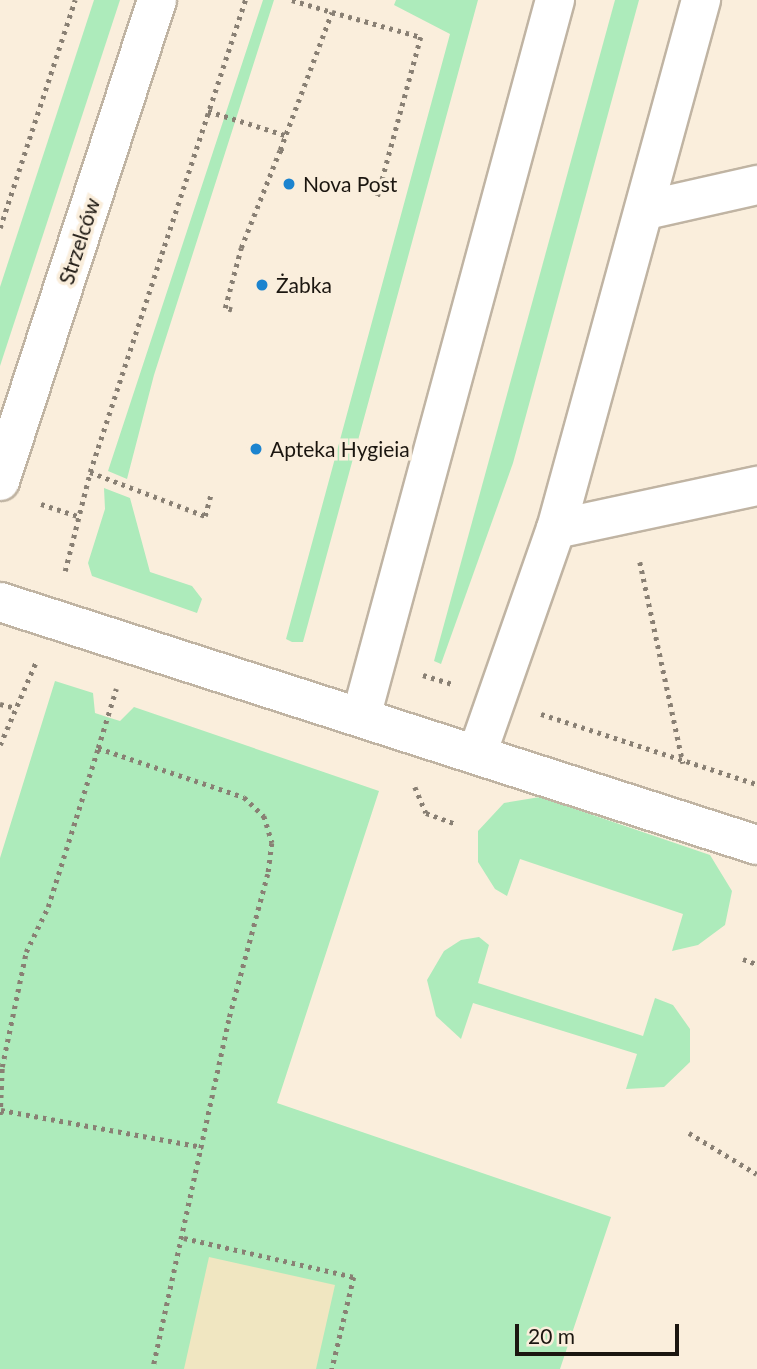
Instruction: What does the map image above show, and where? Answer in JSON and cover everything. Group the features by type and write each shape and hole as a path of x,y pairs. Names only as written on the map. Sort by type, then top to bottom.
{"street":[{"name":"Strzelców","path":"0,481 157,0"},
{"path":"361,717 555,0"},
{"path":"477,754 556,529 646,210 701,0"},
{"path":"646,210 757,185"},
{"path":"556,529 757,486"},
{"path":"0,602 757,845"}],"path":[{"path":"0,228 75,0"},
{"path":"62,584 90,472 245,0"},
{"path":"292,0 421,37 377,199"},
{"path":"232,310 225,309 241,248 277,166 285,135 332,12"},
{"path":"208,111 285,135"},
{"path":"90,472 205,516 211,492"},
{"path":"35,502 78,516"},
{"path":"652,621 683,763"},
{"path":"0,745 40,653"},
{"path":"418,673 456,686"},
{"path":"120,677 48,907 26,952 2,1067 1,1113 203,1147"},
{"path":"0,704 16,708"},
{"path":"527,709 683,763 757,784"},
{"path":"98,748 244,796 264,816 272,843 153,1369"},
{"path":"743,959 757,964"},
{"path":"689,1133 756,1173 757,1164"},
{"path":"184,1238 354,1277 332,1369"}],"green space":[{"path":"94,0 120,0 0,366 0,287"},
{"path":"263,0 274,0 154,375 127,479 108,471"},
{"path":"396,0 478,0 303,642 292,642 286,639 450,34 394,5"},
{"path":"615,0 639,0 513,463 441,664 434,661"},
{"path":"104,488 130,498 150,572 192,586 202,599 197,613 92,576 88,563 105,509"},
{"path":"55,681 93,693 95,713 120,721 134,707 379,791 277,1103 611,1217 560,1369 0,1369 0,858"},
{"path":"540,797 710,855 732,891 725,925 698,945 672,951 683,914 520,859 507,896 495,889 478,862 478,831 504,803"},
{"path":"479,937 489,945 478,983 643,1036 655,998 673,1005 690,1029 690,1062 664,1087 626,1089 637,1054 473,1003 461,1039 436,1016 427,980 444,951 461,940"}],"sand":[{"path":"209,1257 335,1285 316,1369 184,1369"}],"place":[{"name":"Nova Post","path":"289,184"},
{"name":"Żabka","path":"262,285"},
{"name":"Apteka Hygieia","path":"256,449"}]}
